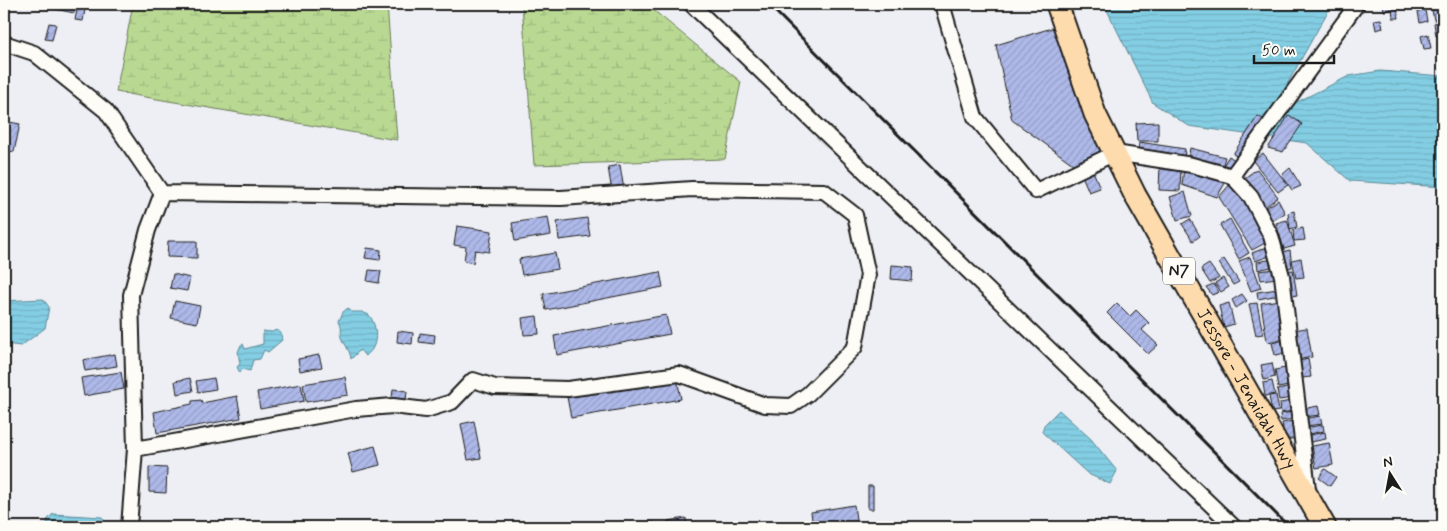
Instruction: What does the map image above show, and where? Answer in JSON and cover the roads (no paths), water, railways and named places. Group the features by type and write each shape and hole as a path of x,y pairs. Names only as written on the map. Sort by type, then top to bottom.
{"highway":[{"name":"Jessore - Jenaidah Hwy","path":"1057,4 1095,114 1135,195 1309,503 1325,527"}],"street":[{"path":"691,4 1234,527"},
{"path":"942,4 976,117 1036,191 1115,154 1192,165 1232,176 1252,197 1264,218 1271,236 1282,276 1309,503"},
{"path":"1232,176 1357,4"},
{"path":"4,43 34,53 106,111 162,193"},
{"path":"134,449 356,409 393,406 426,410 452,402 472,380 495,387 568,389 679,374 765,405 791,406 808,394 855,347 868,276 855,215 824,191 692,189 561,198 162,193"},
{"path":"129,527 134,449 131,295 148,230 162,193"}],"water":[{"path":"1104,4 1332,4 1285,88 1286,94 1292,101 1299,101 1349,76 1380,71 1443,76 1443,187 1350,181 1307,143 1189,126 1153,103"},
{"path":"43,299 49,307 45,328 21,346 4,344 4,301"},
{"path":"348,308 351,312 362,312 369,315 374,325 376,337 370,352 365,356 360,350 351,359 342,337 339,321 343,312"},
{"path":"276,330 281,333 282,340 268,352 264,350 260,359 253,360 250,371 242,369 240,373 237,367 240,364 238,352 241,345 243,344 245,349 263,344 263,331 272,332"},
{"path":"1059,410 1091,439 1117,471 1110,484 1088,474 1042,432 1044,425"},
{"path":"53,514 102,517 109,527 46,527 48,519"}],"railway":[{"path":"768,4 1289,527"}]}
